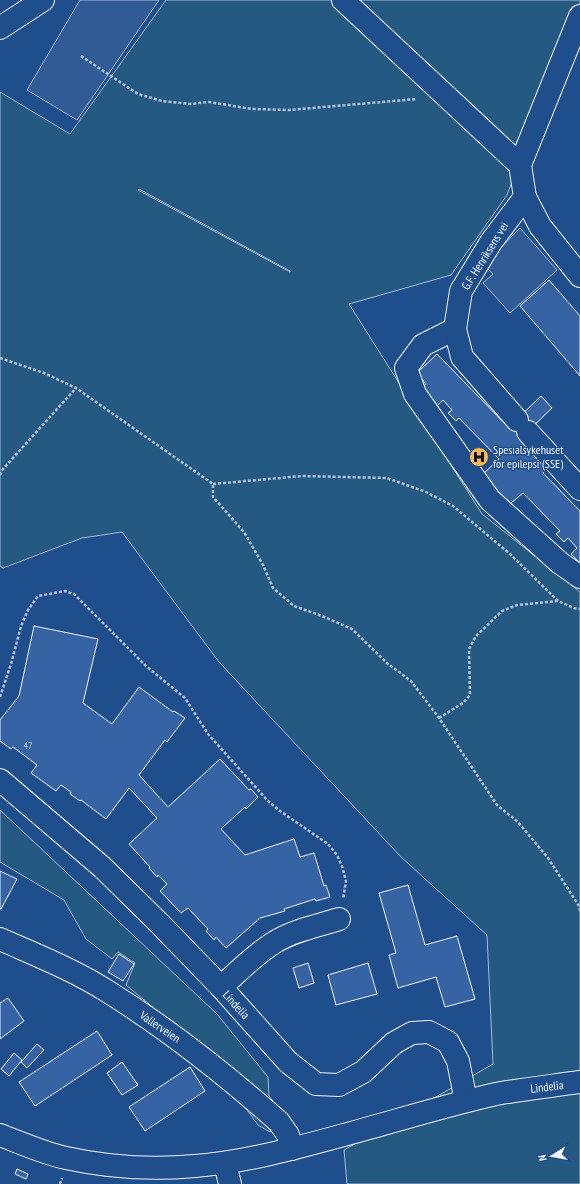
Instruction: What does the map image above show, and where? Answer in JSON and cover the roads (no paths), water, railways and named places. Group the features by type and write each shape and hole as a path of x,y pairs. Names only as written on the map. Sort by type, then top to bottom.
{"street":[{"path":"0,28 43,0"},
{"path":"343,0 520,165"},
{"path":"580,16 520,165 525,197 540,226 580,276"},
{"name":"G.F. Henriksens vei","path":"525,197 491,242 461,291 455,329 462,357 522,426 580,489"},
{"path":"455,329 423,345 406,368 415,394 490,500 560,563 580,577"},
{"name":"Lindelia","path":"0,780 102,867 221,987 288,1062 316,1084 339,1085 363,1072 394,1043 412,1033 429,1032 448,1042 458,1061 466,1101"},
{"path":"221,987 261,951 276,941 290,934 339,919"},
{"name":"Vallerveien","path":"0,939 52,962 106,990 192,1049 279,1122 288,1135 292,1149"},
{"name":"Lindelia","path":"225,1163 292,1149 466,1101 535,1087 580,1082"},
{"path":"0,1135 38,1150 65,1158 103,1164 161,1167 225,1163 230,1184"}],"place":[{"name":"Spesialsykehuset for epilepsi (SSE)","path":"479,457"}]}
